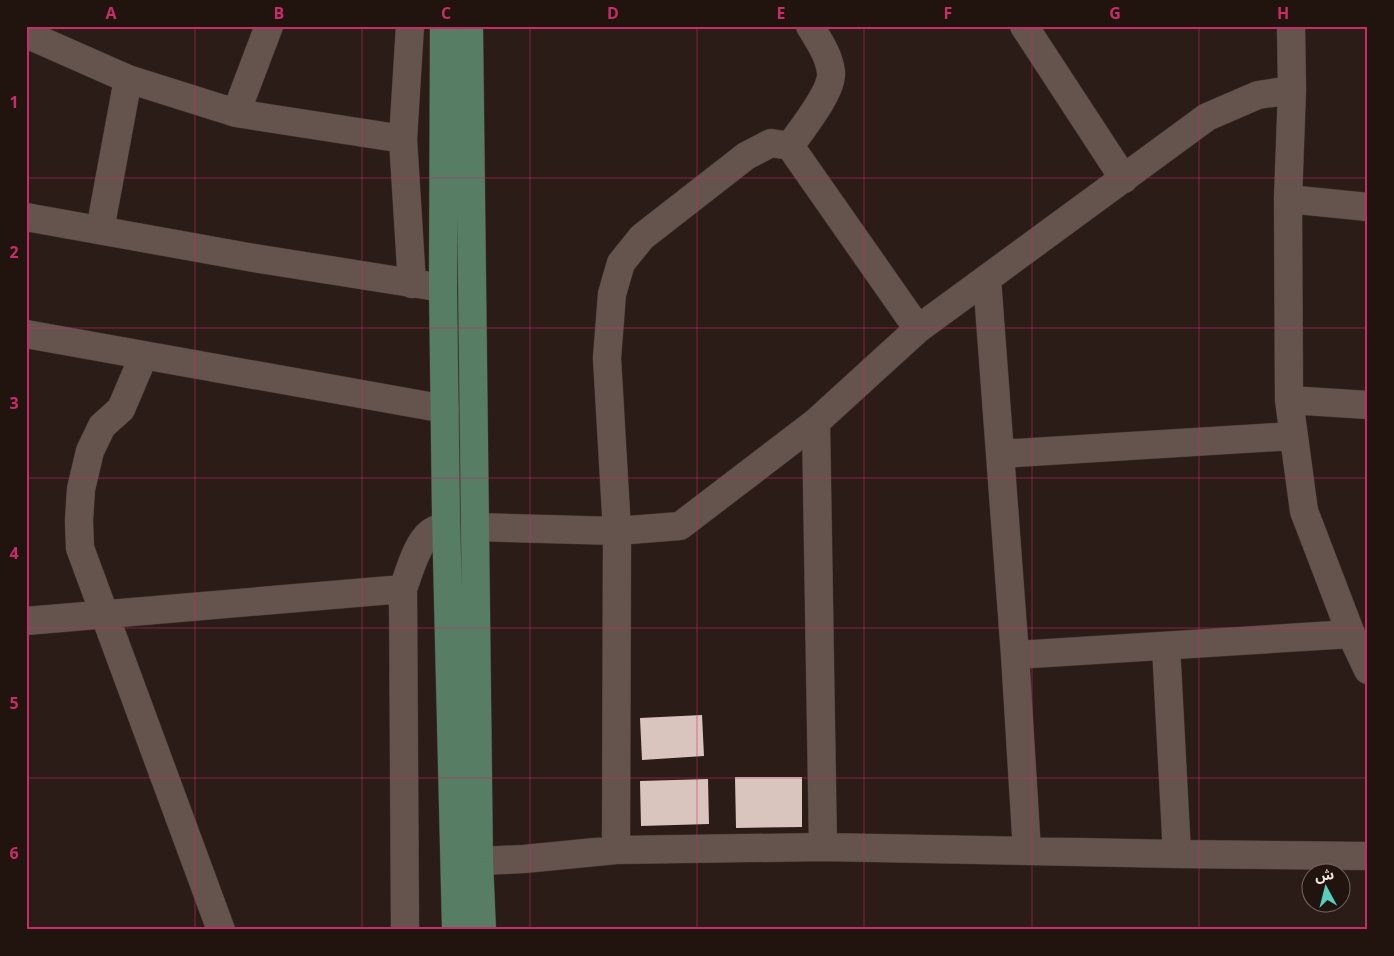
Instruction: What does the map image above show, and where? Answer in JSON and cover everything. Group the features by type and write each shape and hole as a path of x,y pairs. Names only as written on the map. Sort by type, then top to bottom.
{"main road":[{"path":"444,26 443,288 446,530 456,930"},
{"path":"470,26 479,860 482,930"},
{"path":"460,507 472,511 476,529 472,549 462,553 456,552 446,530 449,512 454,508 460,507"}],"street":[{"path":"236,113 269,26"},
{"path":"410,26 403,139 412,284"},
{"path":"790,146 826,93 831,74 825,51 810,26"},
{"path":"1024,26 1124,178"},
{"path":"1291,26 1292,90 1288,198 1289,400 1293,436 1304,511 1351,634 1368,670"},
{"path":"26,34 128,79 236,113 403,139"},
{"path":"100,230 128,79"},
{"path":"476,529 617,531 680,526 816,422 918,329 1207,117 1258,95 1292,90"},
{"path":"616,850 617,531 607,358 612,294 622,263 642,237 746,156 771,143 790,146 918,329"},
{"path":"1288,198 1368,206"},
{"path":"26,217 254,258 443,288"},
{"path":"987,279 1028,851"},
{"path":"26,334 445,409"},
{"path":"144,355 121,408 102,426 90,451 81,489 80,548 221,930"},
{"path":"1289,400 1368,405"},
{"path":"816,422 822,847"},
{"path":"1000,454 1293,436"},
{"path":"405,930 403,589 424,539 433,530 446,530"},
{"path":"26,621 403,589"},
{"path":"1015,656 1351,634"},
{"path":"1166,646 1177,854"},
{"path":"479,860 524,859 616,850 822,847 1368,856"}],"building":[{"path":"702,715 704,756 642,760 640,718"},
{"path":"735,777 802,777 802,827 736,828"},
{"path":"708,779 709,824 641,826 640,781"}]}
